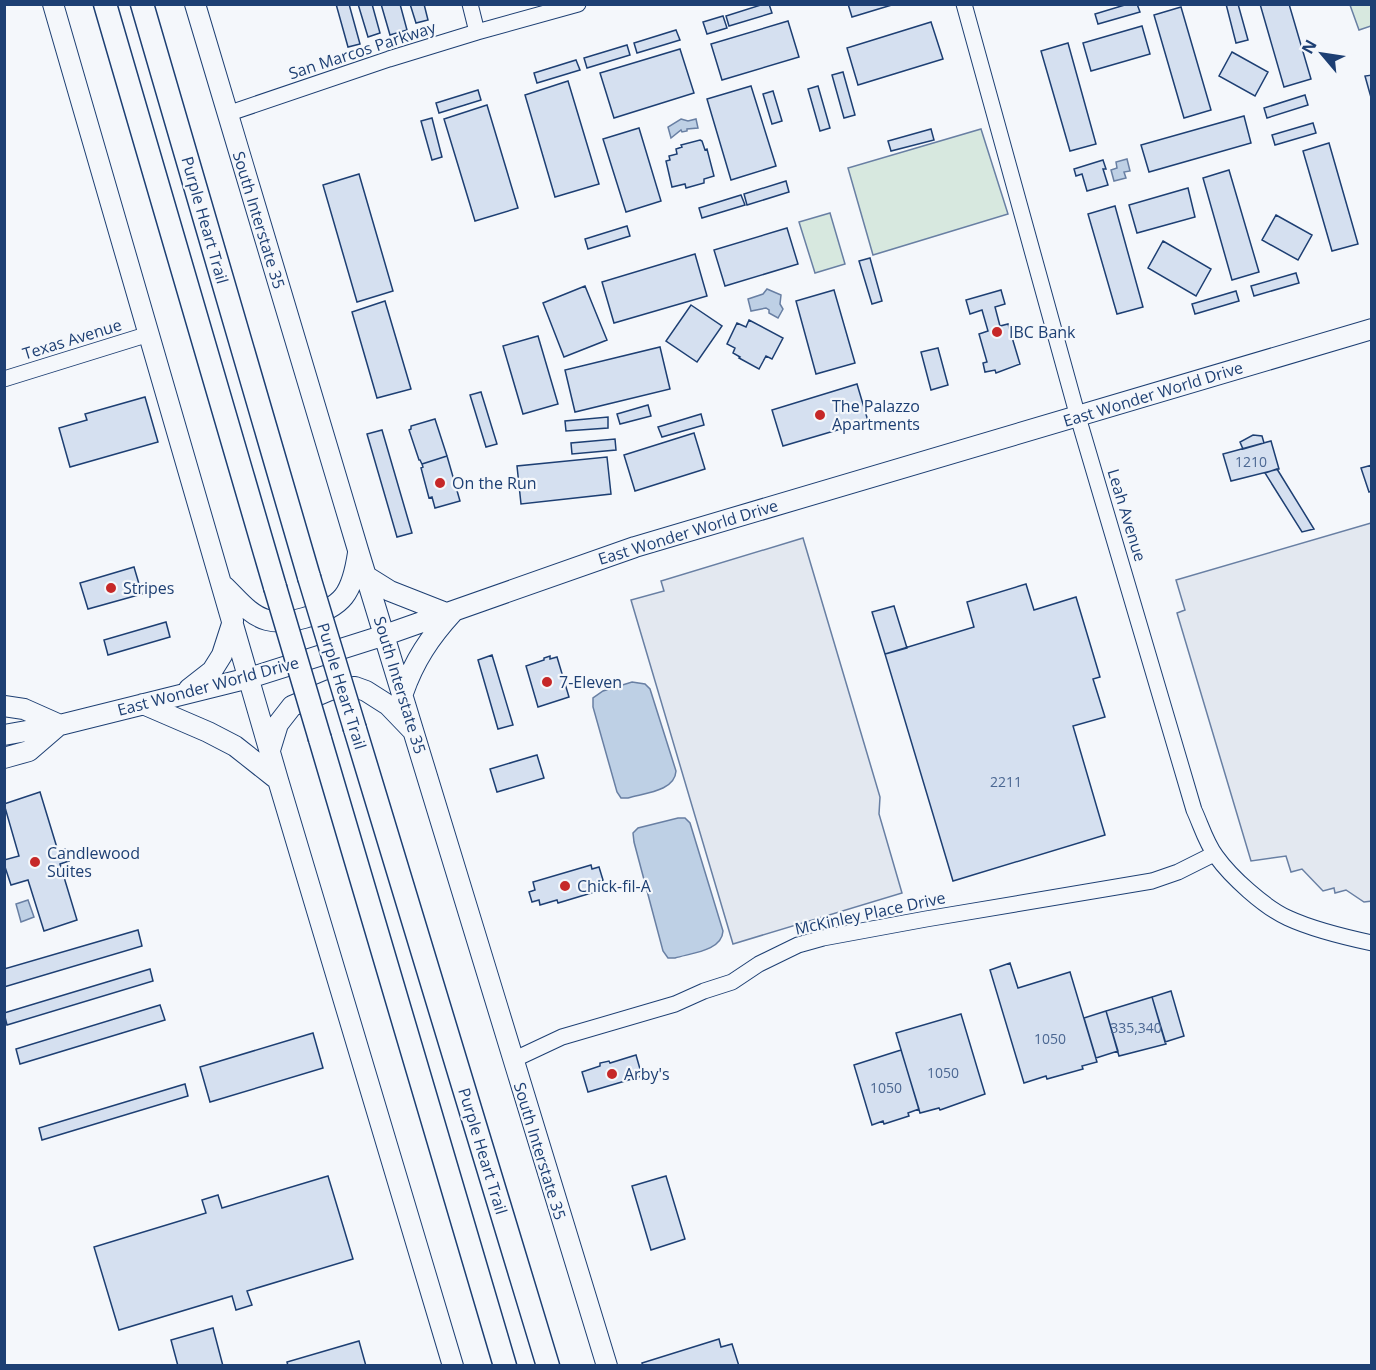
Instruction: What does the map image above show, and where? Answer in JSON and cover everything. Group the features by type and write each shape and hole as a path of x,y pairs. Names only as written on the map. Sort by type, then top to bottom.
{"highway":[{"path":"105,4 505,1365"},
{"name":"Purple Heart Trail","path":"142,4 309,577 548,1365"}],"main road":[{"path":"53,4 278,780 453,1365"},
{"name":"South Interstate 35","path":"195,4 358,550 607,1365"},
{"name":"East Wonder World Drive","path":"4,735 60,724 249,678 385,635 635,547 1371,329"},
{"path":"222,584 250,611 268,620 293,621 324,612 338,604 349,591 358,550"},
{"path":"366,576 390,591 451,612 422,651 403,693"},
{"path":"184,693 212,671 222,655 232,621"},
{"path":"270,750 278,724 292,706 330,690 355,687 366,690 388,705 414,732"},
{"path":"143,704 235,746 278,780"},
{"path":"4,706 24,709 60,724 29,751 4,758"}],"street":[{"path":"470,4 477,32"},
{"name":"San Marcos Parkway","path":"227,114 389,59 578,4"},
{"name":"Leah Avenue","path":"964,4 1078,417 1194,810 1214,854 1236,879 1269,906 1287,918 1341,936 1371,943"},
{"name":"Texas Avenue","path":"4,379 149,334"},
{"name":"McKinley Place Drive","path":"513,1060 562,1037 675,1004 732,982 759,964 798,945 823,938 926,919 1152,881 1178,872 1214,854"}],"shaded area":[{"path":"1350,5 1371,5 1371,26 1359,30"},
{"path":"981,129 1008,214 873,255 848,168"},
{"path":"830,213 845,264 815,273 799,222"},
{"path":"1371,523 1372,901 1364,902 1346,890 1335,893 1334,888 1323,891 1302,869 1291,872 1286,856 1251,861 1177,613 1185,610 1176,580"},
{"path":"803,538 880,797 879,814 902,893 733,944 631,600 664,591 661,581"}],"water":[{"path":"681,119 688,121 696,119 698,128 682,132 681,130 671,138 668,127"},
{"path":"1127,159 1130,171 1124,172 1126,178 1114,181 1111,170 1117,168 1116,162"},
{"path":"767,289 781,295 780,304 783,309 778,318 769,313 766,308 751,311 748,299 763,294"},
{"path":"632,682 645,684 650,689 676,771 674,778 665,787 650,793 621,798 617,792 593,707 593,698 603,691"},
{"path":"685,818 690,823 723,931 721,938 712,947 697,953 668,958 663,951 633,833 638,828"},
{"path":"28,900 34,917 21,922 16,904"}],"building":[{"path":"336,4 349,4 360,44 348,47"},
{"path":"358,4 372,4 380,33 368,37"},
{"path":"381,4 400,4 407,30 390,35"},
{"path":"410,4 424,4 428,20 416,23"},
{"path":"769,4 772,13 729,26 726,16"},
{"path":"848,4 895,4 852,17"},
{"path":"1128,4 1137,4 1140,12 1098,24 1095,14"},
{"path":"1226,4 1238,4 1248,40 1236,43"},
{"path":"1260,4 1289,4 1311,79 1284,87"},
{"path":"1181,7 1211,110 1184,118 1154,15"},
{"path":"723,16 727,28 707,34 703,22"},
{"path":"788,21 799,57 722,80 711,44"},
{"path":"931,22 943,59 858,85 847,48"},
{"path":"1142,26 1150,54 1091,71 1083,43"},
{"path":"676,30 680,40 637,53 634,43"},
{"path":"1068,43 1096,144 1070,151 1041,51"},
{"path":"627,45 630,55 587,68 584,58"},
{"path":"680,49 694,93 614,118 600,73"},
{"path":"1232,52 1268,72 1255,96 1219,76"},
{"path":"576,60 580,70 537,83 534,73"},
{"path":"843,72 855,115 844,118 832,75"},
{"path":"1372,75 1372,101 1365,76"},
{"path":"568,81 599,184 555,197 525,95"},
{"path":"751,86 776,166 731,180 707,99"},
{"path":"818,86 830,128 820,131 808,89"},
{"path":"478,90 481,100 439,113 436,103"},
{"path":"773,91 782,121 772,124 763,94"},
{"path":"1305,95 1308,105 1267,118 1264,108"},
{"path":"487,105 518,208 475,221 444,119"},
{"path":"1244,116 1251,143 1149,172 1141,145"},
{"path":"432,118 442,157 432,160 421,121"},
{"path":"1313,123 1316,133 1275,145 1272,135"},
{"path":"639,128 661,201 626,212 603,139"},
{"path":"931,129 934,140 891,151 888,141"},
{"path":"700,140 705,150 707,149 714,176 704,179 704,183 686,188 685,184 672,187 666,161 670,160 669,156 677,154 676,149 682,147 681,145"},
{"path":"1329,143 1358,244 1332,251 1303,151"},
{"path":"1103,160 1108,185 1087,191 1082,174 1076,176 1074,169"},
{"path":"1229,170 1259,272 1232,280 1203,178"},
{"path":"359,174 393,291 357,302 323,185"},
{"path":"786,181 789,192 747,205 744,194"},
{"path":"1188,188 1195,217 1137,233 1129,205"},
{"path":"741,195 745,205 702,218 699,208"},
{"path":"1115,206 1143,307 1117,314 1088,214"},
{"path":"1276,215 1312,235 1298,260 1262,240"},
{"path":"627,226 630,236 588,249 585,239"},
{"path":"787,228 798,264 725,286 714,250"},
{"path":"1163,241 1211,269 1196,296 1148,268"},
{"path":"695,254 707,296 614,323 602,282"},
{"path":"870,258 882,301 872,304 859,261"},
{"path":"1296,273 1299,283 1254,296 1251,286"},
{"path":"585,286 607,340 564,357 543,303"},
{"path":"834,290 855,363 816,374 796,301"},
{"name":"IBC Bank","path":"1001,290 1005,304 995,307 1000,326 1008,324 1020,364 996,373 995,370 985,372 983,363 987,362 979,334 988,331 982,310 970,314 966,300"},
{"path":"1236,291 1239,301 1195,314 1192,304"},
{"path":"385,301 411,389 377,398 352,312"},
{"path":"691,305 722,326 697,362 666,341"},
{"path":"749,320 783,338 772,359 766,356 759,369 739,358 733,353 735,348 727,344 737,323 746,327"},
{"path":"538,336 558,404 523,414 503,346"},
{"path":"660,347 670,389 575,412 565,370"},
{"path":"938,348 948,385 931,390 921,352"},
{"name":"The Palazzo Apartments","path":"857,384 868,421 783,446 772,410"},
{"path":"481,392 497,444 486,447 470,395"},
{"path":"145,397 158,442 70,467 59,428 87,420 85,414"},
{"path":"648,405 651,416 620,424 617,414"},
{"path":"701,414 704,425 662,437 658,427"},
{"path":"608,417 608,428 566,431 565,421"},
{"path":"435,419 447,456 422,464 409,430 411,426"},
{"path":"382,430 412,533 397,537 367,434"},
{"path":"694,433 705,469 635,491 624,455"},
{"path":"1253,435 1262,436 1264,443 1243,449 1240,442"},
{"path":"615,439 616,450 572,454 571,443"},
{"path":"1271,441 1279,469 1231,481 1223,454"},
{"name":"On the Run","path":"447,456 460,501 435,508 432,497 429,498 421,468 422,464"},
{"path":"607,457 611,494 521,504 517,466"},
{"path":"1372,465 1372,491 1369,492 1361,468"},
{"path":"1277,469 1314,529 1302,532 1265,473"},
{"name":"Stripes","path":"134,567 142,594 88,609 80,583"},
{"path":"1026,584 1034,610 1076,597 1100,677 1093,679 1105,717 1073,726 1105,835 953,881 885,654 974,627 967,602"},
{"path":"894,606 907,648 885,654 872,612"},
{"path":"166,622 170,637 108,655 104,640"},
{"path":"492,655 513,725 498,729 478,660"},
{"name":"7-Eleven","path":"550,656 550,659 557,657 569,697 538,707 526,666"},
{"path":"537,755 544,778 497,792 490,769"},
{"name":"Candlewood Suites","path":"40,792 58,851 65,849 69,861 60,864 77,920 44,931 28,880 11,885 4,864 4,860 19,856 4,804"},
{"name":"Chick-fil-A","path":"591,865 592,869 599,867 603,880 595,883 598,891 558,903 557,900 540,905 539,900 532,902 529,892 535,890 533,882"},
{"path":"138,930 142,946 4,987 4,969"},
{"path":"1010,963 1018,988 1070,972 1097,1062 1082,1066 1083,1069 1024,1083 990,970"},
{"path":"150,969 153,981 7,1025 4,1013"},
{"path":"1171,991 1184,1036 1165,1042 1152,997"},
{"path":"1152,997 1166,1044 1119,1056 1106,1011"},
{"path":"160,1005 165,1020 20,1064 16,1049"},
{"path":"1106,1011 1118,1051 1096,1058 1084,1018"},
{"path":"961,1014 985,1094 940,1110 939,1108 920,1113 896,1033"},
{"path":"313,1033 323,1068 210,1102 200,1067"},
{"path":"901,1050 919,1109 908,1113 909,1116 884,1124 883,1121 872,1125 854,1065"},
{"name":"Arby's","path":"636,1055 642,1076 588,1092 582,1072 600,1066 600,1063 609,1061 610,1063"},
{"path":"185,1084 188,1096 42,1140 39,1128"},
{"path":"328,1176 353,1259 247,1291 252,1305 236,1310 232,1296 119,1330 94,1247 206,1213 202,1200 218,1195 222,1208"},
{"path":"666,1176 685,1239 651,1250 632,1186"},
{"path":"213,1328 223,1366 178,1366 171,1340"},
{"path":"719,1339 721,1347 732,1344 739,1366 643,1366 642,1363"},
{"path":"359,1341 366,1366 288,1366 287,1362"}],"place":[{"name":"IBC Bank","path":"997,332"},
{"name":"The Palazzo Apartments","path":"820,415"},
{"name":"On the Run","path":"440,483"},
{"name":"Stripes","path":"111,588"},
{"name":"7-Eleven","path":"547,682"},
{"name":"Candlewood Suites","path":"35,862"},
{"name":"Chick-fil-A","path":"565,886"},
{"name":"Arby's","path":"612,1074"}]}
